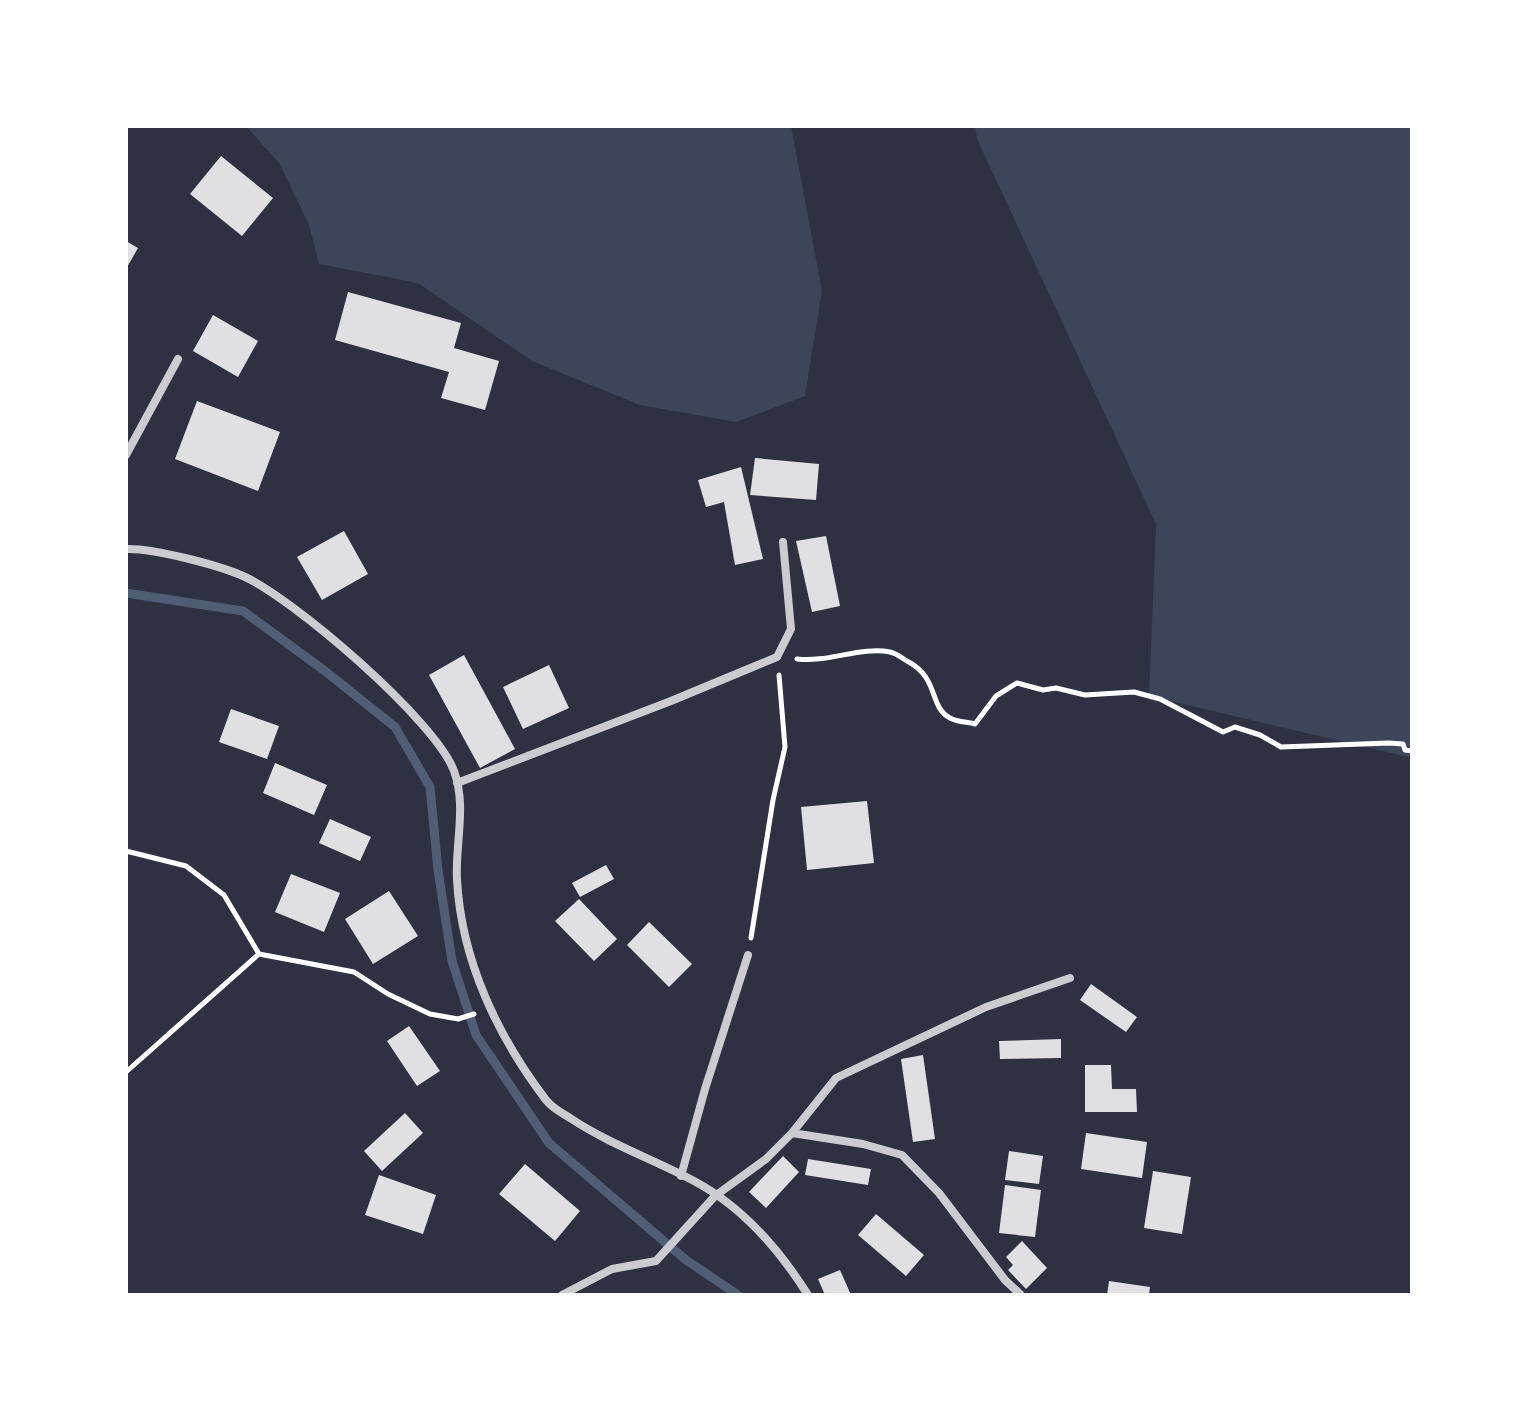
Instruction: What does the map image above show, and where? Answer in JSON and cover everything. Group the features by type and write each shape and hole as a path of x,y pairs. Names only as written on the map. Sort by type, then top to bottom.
{"street":[{"path":"126,455 178,359"},
{"path":"457,783 777,657 791,629 783,542"},
{"path":"126,549 173,555 243,576 291,605 351,654 436,739 454,769 457,783 460,808 457,878 463,924 483,992 507,1044 549,1104 623,1148 681,1176 747,1217 789,1264 808,1295"},
{"path":"681,1176 748,955"},
{"path":"562,1295 612,1269 656,1261 715,1196 766,1159 792,1133 836,1078 986,1007 1070,978"},
{"path":"792,1133 863,1144 902,1155 939,1193 1005,1280 1021,1295"}],"path":[{"path":"748,955 785,747 777,657 815,662 848,654 891,652 922,668 932,685 938,706 951,719 975,724 996,696 1017,683 1085,695 1134,692 1147,695 1223,732 1235,727 1260,735 1281,747 1389,743 1403,744 1405,750 1412,751"},
{"path":"126,851 186,866 224,895 259,954 354,972 388,994 430,1014 458,1019"},
{"path":"126,1072 259,954"}],"shaded area":[{"path":"246,126 791,126 822,291 805,396 736,422 640,405 532,361 418,283 319,264 309,225 279,163"},
{"path":"975,126 1412,126 1412,758 1149,696 1156,524 977,139"}],"building":[{"path":"221,156 273,198 242,236 190,194"},
{"path":"126,241 138,248 126,269"},
{"path":"348,292 461,323 454,348 499,361 485,410 441,398 449,372 335,340"},
{"path":"213,315 258,341 238,377 193,351"},
{"path":"197,401 280,432 258,491 175,459"},
{"path":"755,458 819,464 816,500 750,495"},
{"path":"741,467 763,559 735,565 724,502 706,507 698,480"},
{"path":"344,531 368,574 322,600 297,557"},
{"path":"826,536 840,606 812,612 796,541"},
{"path":"464,655 515,749 480,768 429,675"},
{"path":"549,665 569,708 523,729 503,687"},
{"path":"231,709 279,726 267,759 219,742"},
{"path":"275,763 327,785 314,815 263,793"},
{"path":"867,801 874,863 807,870 801,807"},
{"path":"330,819 371,837 360,861 319,843"},
{"path":"606,865 614,879 580,897 572,883"},
{"path":"291,874 340,893 324,932 275,912"},
{"path":"389,891 418,936 373,964 345,919"},
{"path":"579,899 617,939 594,961 555,921"},
{"path":"649,922 692,964 669,987 627,945"},
{"path":"1091,984 1137,1017 1126,1032 1080,1000"},
{"path":"409,1026 440,1071 417,1086 387,1041"},
{"path":"1061,1039 1061,1058 1000,1059 999,1041"},
{"path":"923,1055 935,1139 913,1142 901,1059"},
{"path":"1085,1065 1111,1065 1112,1089 1136,1089 1137,1112 1085,1112"},
{"path":"405,1113 423,1133 382,1171 364,1151"},
{"path":"1086,1133 1147,1142 1142,1178 1081,1169"},
{"path":"1009,1151 1043,1156 1039,1184 1005,1180"},
{"path":"783,1156 799,1172 766,1208 749,1192"},
{"path":"808,1159 871,1169 868,1185 805,1175"},
{"path":"525,1164 580,1211 555,1241 499,1194"},
{"path":"1153,1171 1191,1177 1182,1234 1144,1228"},
{"path":"379,1175 436,1195 423,1234 365,1215"},
{"path":"1005,1185 1041,1190 1035,1237 999,1233"},
{"path":"876,1214 924,1255 906,1276 858,1235"},
{"path":"1022,1241 1047,1268 1026,1289 1008,1270 1013,1265 1006,1257"},
{"path":"840,1270 851,1295 825,1295 818,1279"},
{"path":"1109,1281 1150,1287 1149,1295 1107,1295"}],"waterway":[{"path":"126,593 243,611 395,727 430,787 438,870 452,961 476,1035 549,1143 686,1260 738,1295"}]}
